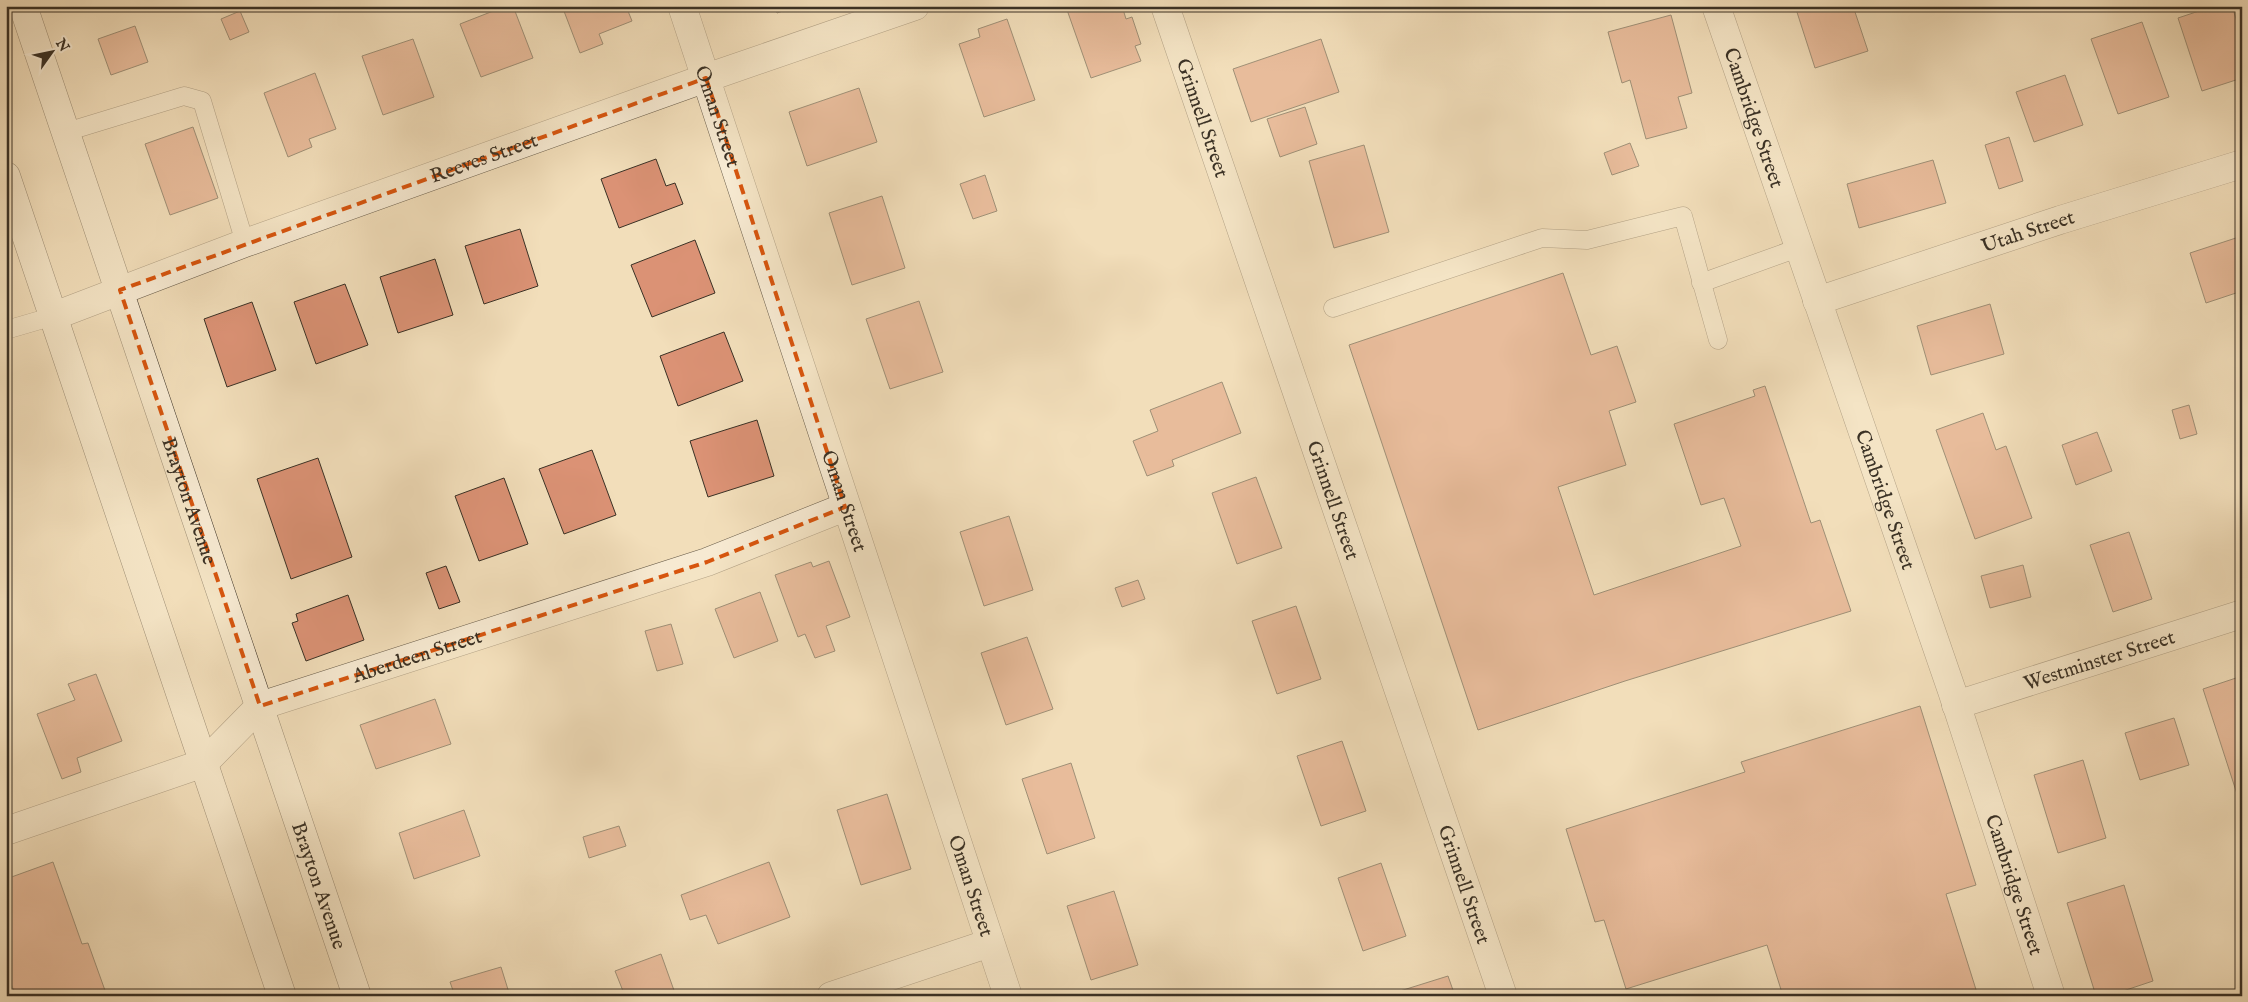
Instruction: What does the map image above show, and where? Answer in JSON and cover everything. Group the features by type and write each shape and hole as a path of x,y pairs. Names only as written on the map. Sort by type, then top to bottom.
{"street":[{"name":"Brayton Avenue","path":"24,6 357,996"},
{"name":"Oman Street","path":"682,6 845,507 1008,996"},
{"name":"Reeves Street","path":"54,316 244,244 706,78 915,6"},
{"name":"Grinnell Street","path":"1165,6 1504,996"},
{"name":"Cambridge Street","path":"1716,6 1956,705 2051,996"},
{"name":"Utah Street","path":"1817,301 2060,220 2242,164"},
{"path":"6,176 282,996"},
{"name":"Aberdeen Street","path":"6,832 204,763 260,706 707,562 845,507"},
{"name":"Westminster Street","path":"1956,705 2242,614"},
{"path":"831,996 990,943"}],"lane":[{"path":"66,132 184,96 202,101 244,244"},
{"path":"1333,308 1542,238 1587,240 1683,216 1718,340"},
{"path":"1701,282 1798,248"},
{"path":"6,330 54,316"}],"highlighted area":[{"path":"706,78 845,507 707,562 260,706 120,290"}],"building":[{"path":"506,6 513,6 533,58 481,77 460,24"},
{"path":"562,6 626,6 632,21 599,34 603,44 580,53"},
{"path":"774,6 794,6 794,7 777,13"},
{"path":"1122,6 1126,19 1132,17 1141,44 1135,46 1141,61 1091,78 1066,7"},
{"path":"1795,6 1853,6 1868,51 1815,68"},
{"path":"2214,6 2232,6 2242,38 2242,78 2202,91 2178,18"},
{"path":"240,11 249,32 230,40 221,19"},
{"path":"1671,15 1692,93 1678,97 1687,128 1646,139 1630,80 1622,83 1608,32"},
{"path":"1007,19 1035,100 984,117 959,44 980,37 978,29"},
{"path":"2142,22 2169,97 2118,114 2091,39"},
{"path":"135,26 148,62 111,75 98,39"},
{"path":"413,39 434,97 383,115 362,56"},
{"path":"1321,39 1339,92 1251,122 1233,69"},
{"path":"315,73 336,129 309,139 312,147 288,157 264,93"},
{"path":"2065,75 2083,125 2034,142 2016,92"},
{"path":"859,88 877,142 807,166 789,112"},
{"path":"1305,107 1317,144 1280,157 1267,119"},
{"path":"193,127 218,198 170,215 145,144"},
{"path":"2009,137 2023,181 1999,189 1985,145"},
{"path":"1630,143 1639,166 1612,175 1604,153"},
{"path":"1364,145 1389,232 1334,248 1309,161"},
{"path":"656,159 666,186 675,183 683,204 619,228 601,179"},
{"path":"1933,160 1946,203 1859,228 1847,184"},
{"path":"985,175 997,211 973,219 960,184"},
{"path":"882,196 905,268 852,285 829,213"},
{"path":"520,229 538,286 484,304 465,246"},
{"path":"2242,236 2242,291 2206,303 2190,253"},
{"path":"695,240 715,293 652,317 631,265"},
{"path":"435,259 453,315 398,333 380,277"},
{"path":"1563,273 1591,355 1617,346 1636,402 1609,411 1626,465 1558,487 1594,595 1741,546 1724,498 1701,505 1674,424 1755,396 1753,390 1765,386 1811,523 1820,520 1851,611 1625,681 1478,730 1349,345"},
{"path":"345,284 368,345 316,364 294,302"},
{"path":"919,301 943,372 890,389 866,319"},
{"path":"252,302 276,370 227,387 204,319"},
{"path":"1990,304 2004,354 1931,375 1917,326"},
{"path":"724,332 743,381 678,406 660,356"},
{"path":"1222,382 1241,433 1172,460 1174,466 1147,476 1133,441 1158,431 1150,410"},
{"path":"2189,405 2197,434 2180,439 2172,410"},
{"path":"1983,413 1996,450 2006,446 2032,518 1975,539 1936,430"},
{"path":"757,420 774,476 708,497 690,441"},
{"path":"2097,432 2112,471 2076,485 2062,445"},
{"path":"592,450 616,515 564,534 539,469"},
{"path":"318,458 352,557 291,579 257,479"},
{"path":"1256,477 1282,548 1237,564 1212,493"},
{"path":"504,478 528,544 479,561 455,496"},
{"path":"1009,516 1033,590 984,606 960,532"},
{"path":"2129,532 2152,599 2113,612 2090,545"},
{"path":"829,561 850,617 826,626 835,651 815,658 805,634 798,637 775,575 811,562 813,567"},
{"path":"2023,565 2031,597 1990,608 1981,576"},
{"path":"446,566 460,602 439,609 426,573"},
{"path":"1138,580 1145,599 1122,607 1115,588"},
{"path":"760,592 778,641 734,658 715,609"},
{"path":"348,595 364,640 306,661 292,623 298,621 296,614"},
{"path":"1296,606 1321,679 1277,694 1252,621"},
{"path":"671,624 683,664 657,671 645,631"},
{"path":"1027,637 1053,709 1006,725 981,653"},
{"path":"96,674 122,741 77,758 81,772 62,779 37,714 75,700 68,684"},
{"path":"2242,676 2242,795 2238,797 2203,689"},
{"path":"435,699 451,744 376,769 360,725"},
{"path":"1920,706 1976,885 1946,894 1978,996 1783,996 1767,945 1626,989 1604,920 1595,922 1566,829 1745,772 1741,762"},
{"path":"2174,718 2189,765 2140,780 2125,733"},
{"path":"1342,741 1366,811 1321,826 1297,756"},
{"path":"2083,760 2106,838 2058,853 2034,775"},
{"path":"1071,763 1095,838 1047,854 1022,779"},
{"path":"887,794 911,869 861,885 837,810"},
{"path":"464,810 480,856 414,879 399,833"},
{"path":"619,826 626,846 589,858 583,837"},
{"path":"53,862 82,944 88,943 107,996 16,996 6,971 6,879"},
{"path":"769,862 790,917 718,944 706,915 690,920 681,895"},
{"path":"1381,863 1406,936 1363,951 1338,878"},
{"path":"2124,885 2153,981 2108,996 2096,996 2067,903"},
{"path":"1114,891 1138,965 1091,980 1067,906"},
{"path":"661,954 676,996 625,996 615,971"},
{"path":"501,967 510,996 455,996 450,982"},
{"path":"1448,976 1454,993 1458,996 1384,996"}]}
